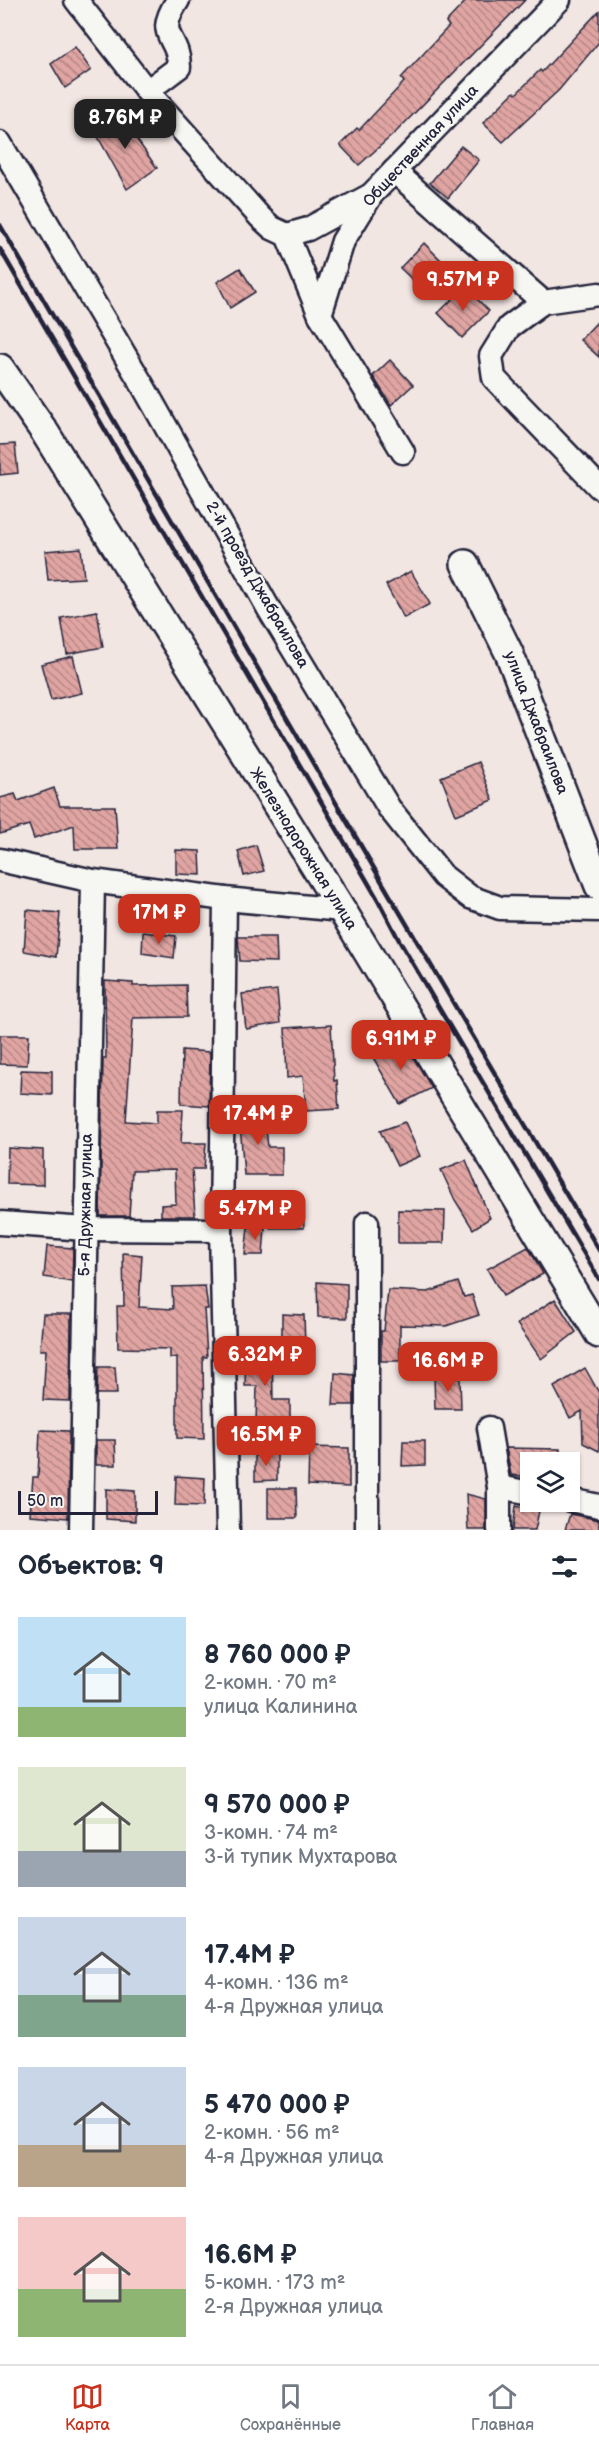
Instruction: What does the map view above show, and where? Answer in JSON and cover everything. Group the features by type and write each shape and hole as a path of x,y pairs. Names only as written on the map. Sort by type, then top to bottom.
{"street":[{"path":"76,0 147,91 272,228 287,234 308,229 372,194"},
{"path":"147,91 179,67 179,58 166,26 168,15 178,0"},
{"name":"Общественная улица","path":"320,315 343,242 372,194 559,0"},
{"name":"2-й проезд Джабраилова","path":"0,144 143,386 270,611 389,808 443,876 470,897 500,908 599,910"},
{"path":"394,171 543,302"},
{"path":"287,234 320,315 403,452"},
{"path":"599,294 543,302 509,327 491,356 490,368 494,378 599,487"},
{"name":"Железнодорожная улица","path":"0,368 50,442 342,910 599,1334"},
{"name":"улица Джабраилова","path":"465,564 509,653 599,886"},
{"path":"0,860 93,881 225,899 342,910"},
{"name":"5-я Дружная улица","path":"81,1530 93,881"},
{"path":"225,899 221,1230 228,1530"},
{"path":"0,1223 86,1230 221,1230"},
{"path":"367,1223 367,1530"},
{"path":"489,1428 498,1487 498,1530"},
{"path":"498,1487 520,1491"},
{"path":"580,1502 599,1506"}],"building":[{"path":"467,0 525,0 397,131 359,165 340,145 357,128 359,130 404,82 401,78 449,26 446,22"},
{"path":"599,11 599,42 559,90 503,142 483,123 514,92 516,94 540,70 542,72"},
{"path":"75,47 91,70 65,88 51,64"},
{"path":"123,113 135,137 157,168 127,189 93,128"},
{"path":"461,146 479,160 448,198 430,183"},
{"path":"424,243 443,262 419,286 400,268"},
{"path":"240,268 255,292 230,308 217,282"},
{"path":"465,287 489,311 462,338 438,313"},
{"path":"599,320 599,357 580,340"},
{"path":"390,360 413,385 391,405 373,376"},
{"path":"15,444 18,473 0,475 0,445"},
{"path":"81,548 84,578 48,580 45,551"},
{"path":"411,571 430,604 404,618 386,585"},
{"path":"97,611 103,647 67,654 61,618"},
{"path":"73,656 82,693 51,700 41,664"},
{"path":"478,762 493,800 456,815 441,777"},
{"path":"54,788 60,806 115,806 118,849 75,849 74,825 34,839 29,825 0,834 0,798 15,794 18,801"},
{"path":"256,845 264,871 244,876 238,851"},
{"path":"176,850 200,851 201,875 176,874"},
{"path":"27,910 60,913 56,957 24,951"},
{"path":"143,932 176,936 174,958 142,953"},
{"path":"238,937 276,937 277,962 240,961"},
{"path":"105,981 133,983 133,986 186,985 187,1017 133,1018 126,1121 157,1123 157,1110 183,1110 181,1143 206,1143 204,1169 192,1169 195,1216 161,1216 161,1205 176,1204 175,1170 132,1171 129,1216 100,1216 103,1058 106,1058"},
{"path":"277,990 280,1023 246,1029 242,994"},
{"path":"331,1025 334,1081 337,1080 339,1109 306,1111 303,1076 287,1078 285,1028"},
{"path":"0,1035 29,1035 27,1065 0,1064"},
{"path":"402,1039 432,1088 400,1104 371,1054"},
{"path":"182,1050 210,1052 209,1106 181,1104"},
{"path":"21,1070 52,1071 52,1095 20,1093"},
{"path":"264,1110 268,1147 282,1147 282,1175 244,1175 239,1111"},
{"path":"405,1122 420,1156 397,1166 380,1131"},
{"path":"8,1148 43,1150 43,1185 7,1184"},
{"path":"466,1160 490,1218 473,1229 455,1200 441,1170"},
{"path":"270,1207 303,1208 304,1228 270,1228"},
{"path":"398,1210 445,1211 444,1243 398,1243"},
{"path":"248,1227 265,1228 263,1255 245,1255"},
{"path":"47,1246 73,1248 72,1282 44,1277"},
{"path":"528,1247 543,1274 503,1296 487,1269"},
{"path":"123,1253 142,1255 139,1307 173,1309 172,1287 205,1286 208,1309 204,1309 207,1357 203,1357 204,1439 177,1438 177,1357 170,1358 170,1349 118,1348 117,1306 124,1306"},
{"path":"317,1282 347,1284 347,1318 318,1317"},
{"path":"458,1282 464,1297 472,1295 479,1315 446,1326 400,1325 400,1361 381,1361 381,1331 384,1331 388,1290 428,1292"},
{"path":"555,1299 576,1332 541,1359 517,1324"},
{"path":"43,1314 71,1314 70,1401 43,1400 46,1350 40,1350"},
{"path":"282,1314 304,1315 305,1347 282,1347"},
{"path":"246,1347 272,1347 273,1400 290,1400 290,1424 256,1424 257,1386 245,1386"},
{"path":"98,1367 115,1367 117,1394 97,1394"},
{"path":"585,1368 599,1393 599,1451 583,1443 582,1411 570,1418 554,1387"},
{"path":"335,1373 354,1375 354,1405 333,1405"},
{"path":"434,1378 460,1378 461,1409 435,1409"},
{"path":"40,1430 69,1431 68,1518 30,1515 33,1477 38,1477"},
{"path":"96,1440 115,1440 116,1465 96,1465"},
{"path":"403,1441 425,1441 425,1465 402,1466"},
{"path":"309,1447 349,1448 349,1487 308,1485"},
{"path":"506,1448 560,1449 560,1452 520,1452 520,1476 511,1475"},
{"path":"255,1453 277,1453 277,1480 255,1481"},
{"path":"176,1476 205,1478 204,1506 175,1505"},
{"path":"268,1488 296,1488 297,1518 268,1518"},
{"path":"106,1489 135,1491 135,1521 106,1519"},
{"path":"466,1494 486,1499 486,1530 468,1530"},
{"path":"516,1506 520,1507 520,1512 539,1512 535,1530 513,1530"},
{"path":"570,1514 599,1520 599,1530 565,1530"}],"railway":[{"path":"0,225 599,1250"},
{"path":"0,249 377,898 400,942 599,1279"}]}
